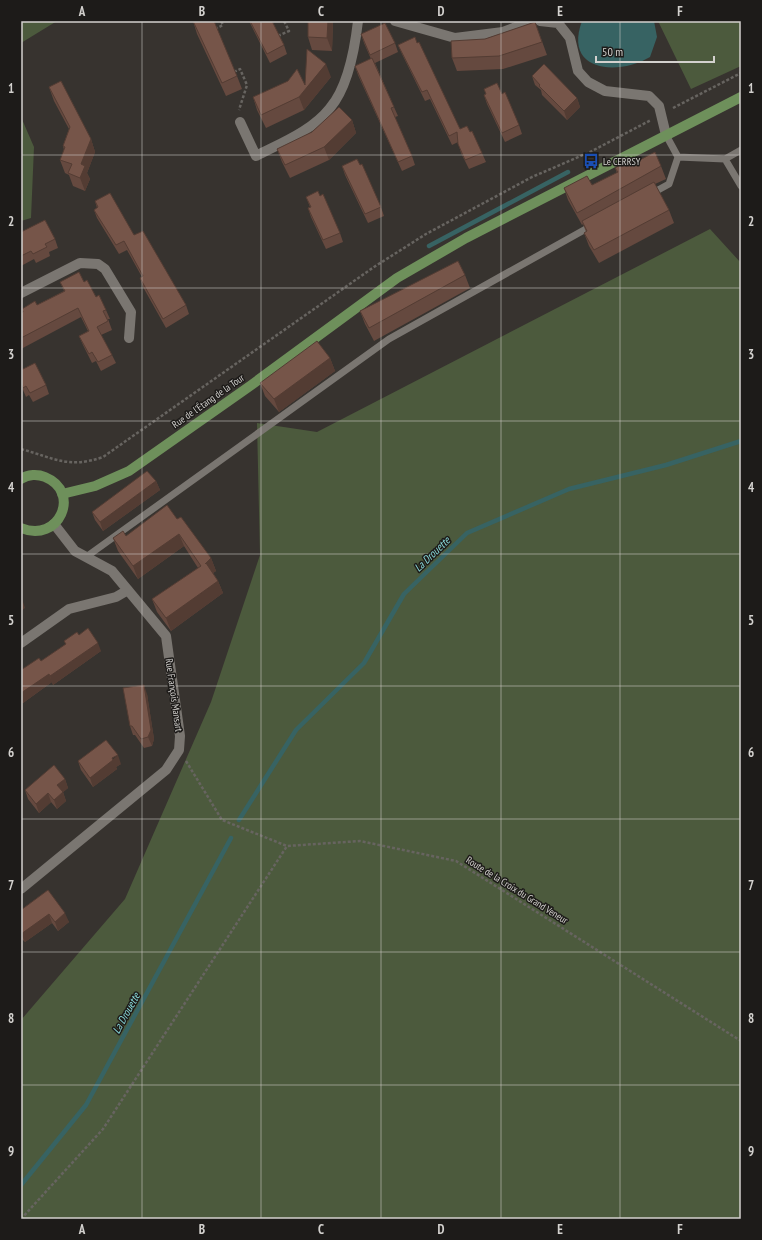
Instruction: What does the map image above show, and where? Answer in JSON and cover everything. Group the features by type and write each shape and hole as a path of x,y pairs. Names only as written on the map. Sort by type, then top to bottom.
{"main road":[{"name":"Rue de l'Étang de la Tour","path":"62,494 96,486 129,471 250,386 397,278 466,238 741,97"},
{"path":"21,479 33,475 42,476 54,482 62,494 63,510 54,524 46,529 38,532 28,531 21,528"}],"street":[{"path":"240,122 256,156 311,126 331,108 346,79 354,50 358,21"},
{"path":"395,21 455,38 503,32 531,21"},
{"path":"540,21 558,23 570,38 578,71 588,82 605,91 649,96 659,106 666,135"},
{"path":"21,293 80,262 98,264 105,269 131,312 129,338"},
{"name":"Rue François Mansart","path":"54,524 75,551 112,571 166,636 180,736 179,750"},
{"path":"21,643 69,609 116,597 128,590"},
{"path":"21,889 166,770 179,750"}],"lane":[{"path":"642,198 669,184 678,157 666,135"},
{"path":"678,157 725,160 741,150"},
{"path":"725,160 741,186"},
{"path":"86,557 389,339 602,220"}],"path":[{"path":"214,30 223,25 221,21"},
{"path":"276,37 289,31 284,21"},
{"path":"234,72 240,69 247,85 238,114 240,122"},
{"path":"21,449 60,462 78,463 103,457 374,267 426,234 532,177 590,152 741,73"},
{"name":"Route de la Croix du Grand Veneur","path":"179,750 222,820 287,846 360,841 456,861 741,1041"},
{"path":"21,1219 103,1129 287,846"}],"green space":[{"path":"21,21 57,21 21,43"},
{"path":"658,21 741,21 741,66 691,89"},
{"path":"21,117 34,147 31,218 21,221"},
{"path":"710,229 741,263 741,1219 21,1219 21,1020 125,899 211,702 260,555 257,423 317,432"}],"water":[{"path":"582,21 654,21 657,37 650,57 623,67 597,65 587,60 580,51 578,38"}],"building":[{"path":"193,21 214,21 237,76 222,83"},
{"path":"250,21 272,21 284,45 267,54"},
{"path":"308,21 328,21 327,38 308,37"},
{"path":"535,22 542,42 499,56 452,58 451,41 485,39"},
{"path":"385,23 395,43 370,55 361,34"},
{"path":"415,37 417,43 419,42 460,129 467,126 470,132 472,131 482,153 465,160 458,144 457,132 449,136 427,90 422,92 398,45"},
{"path":"307,49 326,64 299,97 261,115 253,97 288,81 297,69 305,85"},
{"path":"372,58 394,107 391,108 412,156 398,162 355,66"},
{"path":"544,64 577,98 564,111 539,86 540,85 532,76"},
{"path":"61,81 91,139 81,164 85,166 80,178 68,173 72,164 60,160 70,127 49,87"},
{"path":"497,83 502,94 505,92 519,125 502,133 484,95 486,94 484,89"},
{"path":"339,107 352,120 324,147 285,165 277,149 312,132"},
{"path":"655,152 661,166 577,213 564,188 587,176 592,185 618,172 615,168 633,157 636,162"},
{"path":"357,159 360,165 362,164 381,207 365,214 342,166"},
{"path":"654,182 669,210 594,250 584,233 587,231 582,221"},
{"path":"318,191 320,196 323,194 340,233 323,240 308,208 311,207 306,197"},
{"path":"110,193 134,235 143,231 186,305 163,319 140,278 143,276 124,241 116,245 94,210 98,207 95,201"},
{"path":"45,220 55,239 45,244 47,247 33,254 31,251 21,256 21,232"},
{"path":"458,261 465,275 369,328 360,311"},
{"path":"79,272 84,282 87,280 96,297 99,295 106,310 103,311 108,321 97,327 112,355 98,362 92,352 89,354 79,336 89,331 78,308 21,338 22,309 35,301 37,305 65,291 60,282"},
{"path":"317,341 330,358 274,399 260,383"},
{"path":"35,363 46,385 30,393 26,386 23,388 21,383 21,370"},
{"path":"147,471 156,481 100,522 92,512"},
{"path":"167,505 177,519 181,517 211,558 206,563 218,581 166,618 152,599 201,566 179,534 133,566 113,538 123,531 126,536"},
{"path":"88,628 98,643 50,676 49,674 21,693 21,670 39,658 41,661 66,644 64,641 77,632 79,635"},
{"path":"144,685 151,730 148,737 141,739 132,726 130,726 123,688"},
{"path":"106,740 118,755 112,758 113,760 90,778 78,761"},
{"path":"54,765 65,779 57,785 63,792 54,800 48,793 36,804 25,790"},
{"path":"48,890 65,913 55,922 49,914 21,934 21,910"}],"waterway":[{"path":"429,246 568,172"},
{"name":"La Drouette","path":"239,820 296,730 364,663 404,594 467,533 569,489 666,465 741,441"},
{"name":"La Drouette","path":"21,1185 86,1105 231,838"}],"place":[{"name":"Le CERRSY","path":"591,161"}]}
